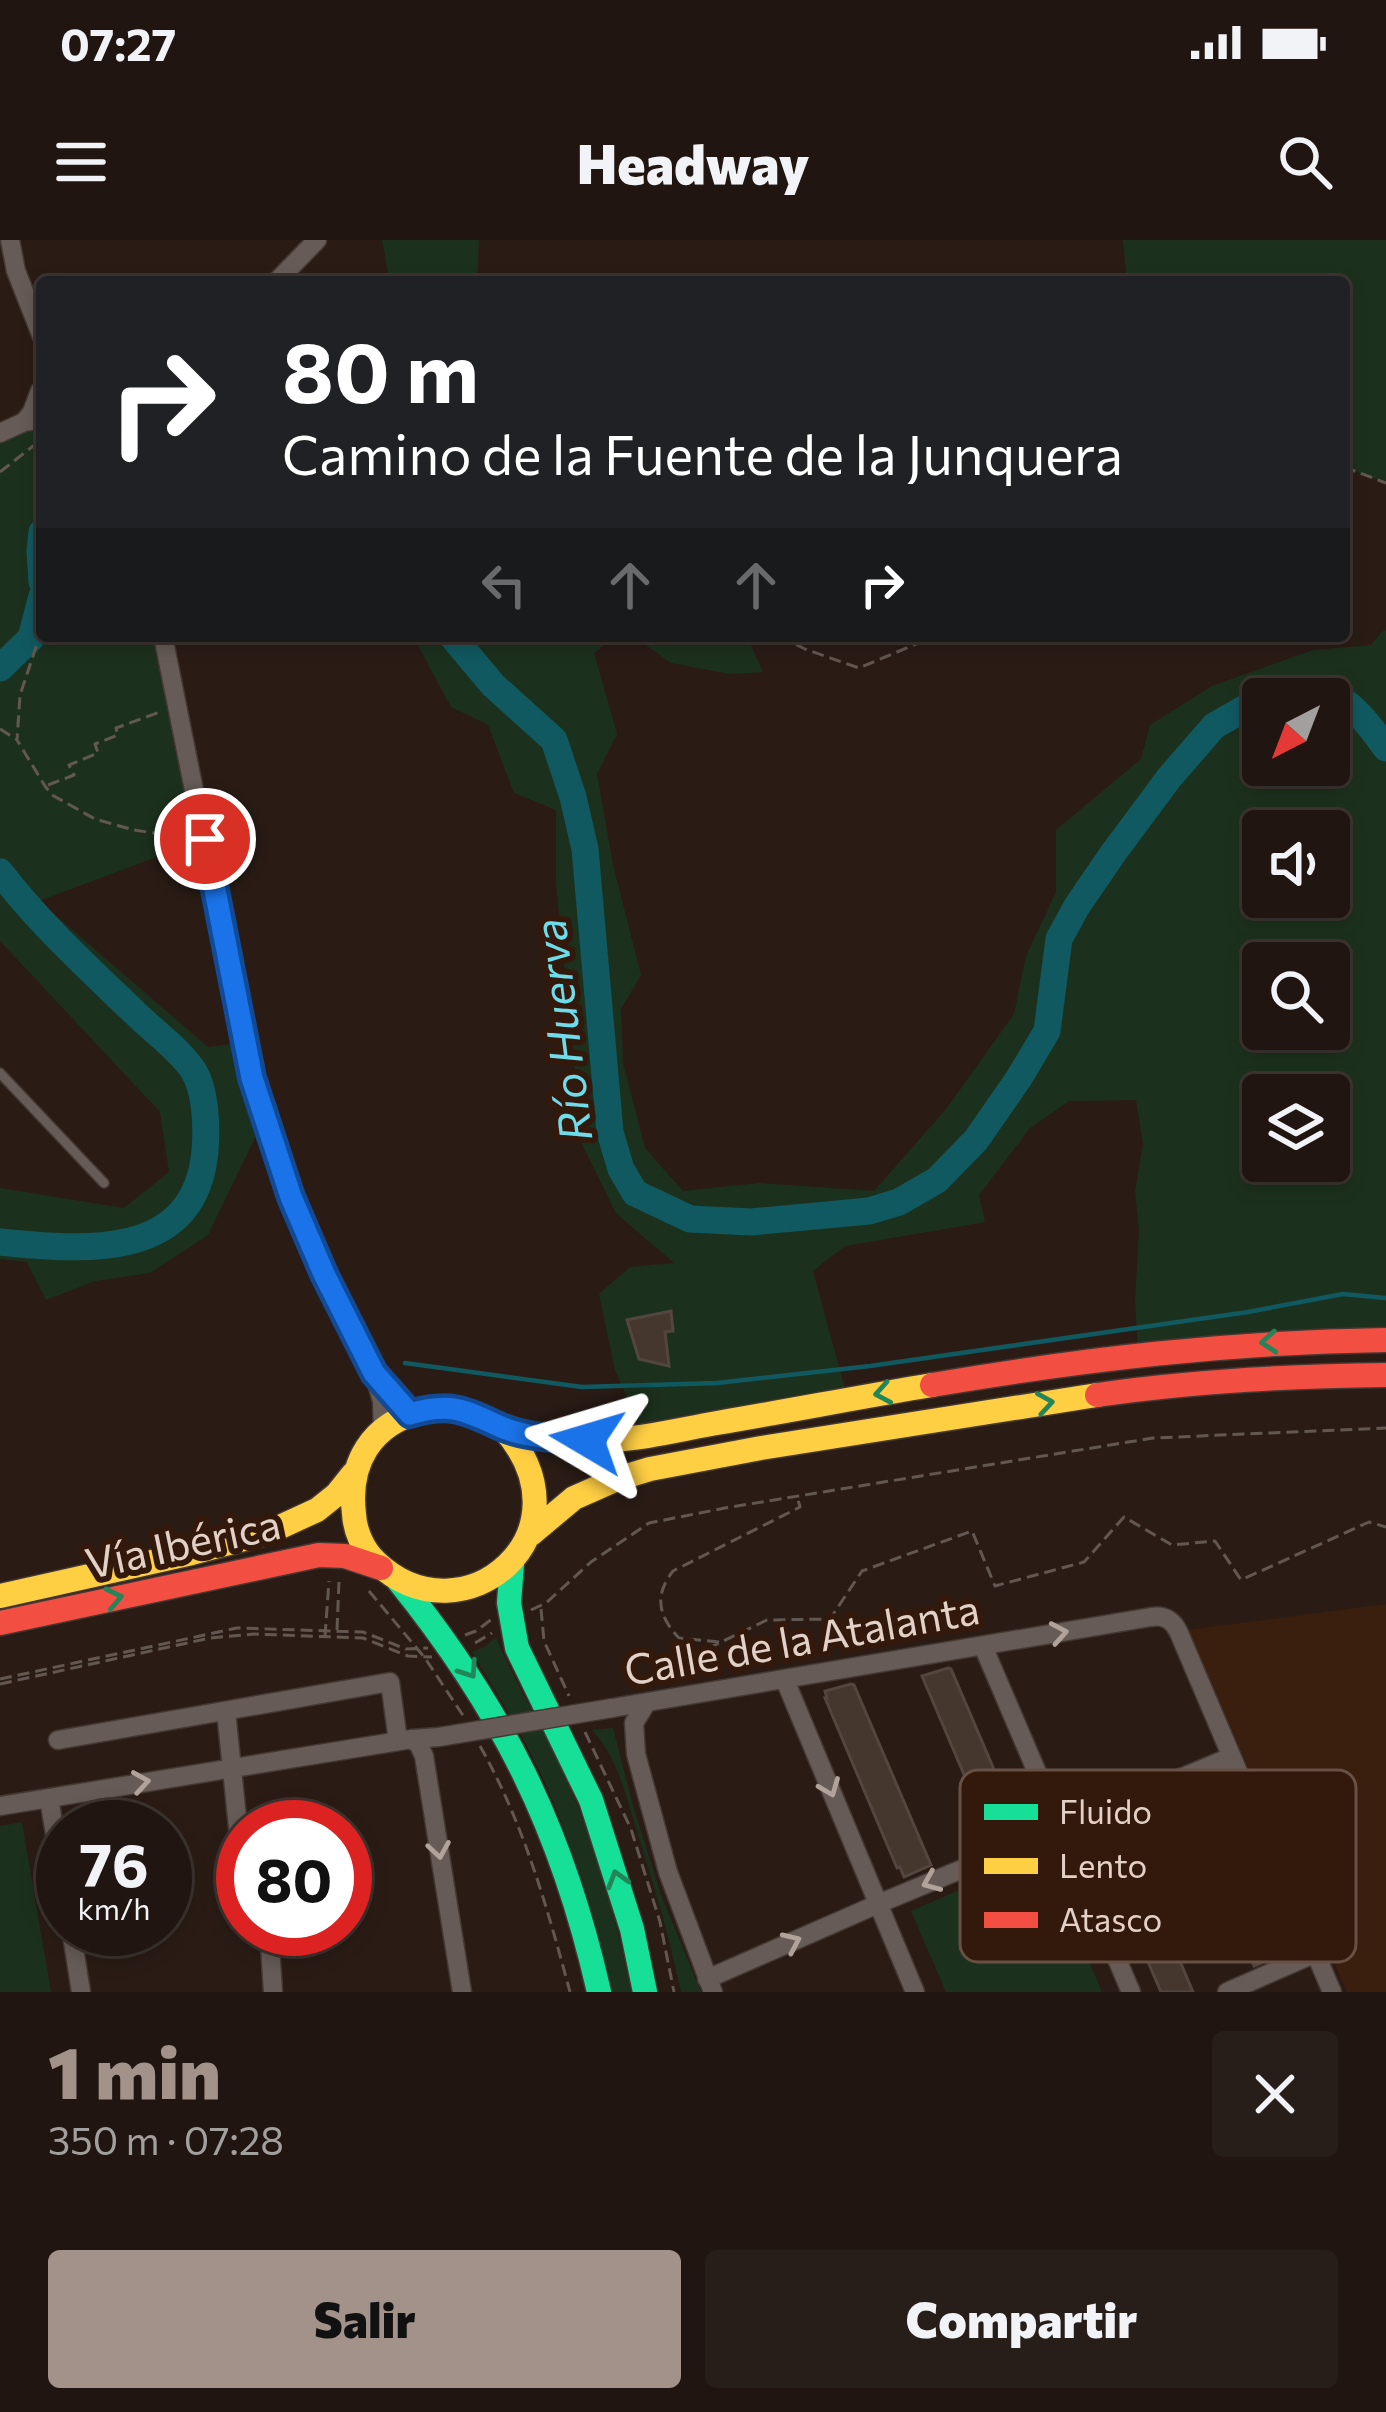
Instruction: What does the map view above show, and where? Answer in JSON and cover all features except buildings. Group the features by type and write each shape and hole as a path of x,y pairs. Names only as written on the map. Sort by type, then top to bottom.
{"main road":[{"path":"599,1992 567,1871 533,1784 496,1713 383,1584 352,1520 353,1474 383,1430 410,1414 451,1407 502,1427 563,1439 614,1440 1110,1357 1312,1339 1386,1340"},
{"path":"383,1584 449,1591 488,1580 512,1564 531,1534 574,1498 650,1469 1144,1388 1297,1376 1386,1376"},
{"path":"502,1427 524,1452 532,1472 536,1493 531,1534"},
{"name":"Vía Ibérica","path":"0,1596 267,1533 317,1510 353,1474"},
{"name":"Vía Ibérica","path":"0,1623 306,1557 346,1556 383,1584"},
{"path":"512,1564 509,1603 519,1620 521,1660 591,1801 632,1929 645,1992"}],"street":[{"path":"10,240 16,271 36,322"},
{"path":"282,276 317,240"},
{"path":"0,433 33,421"},
{"path":"164,642 252,1078 307,1236 374,1373 383,1430"},
{"path":"374,1373 410,1414"},
{"name":"Calle de la Atalanta","path":"0,1806 1151,1616 1175,1624 1231,1757"},
{"path":"983,1646 1036,1770"},
{"path":"785,1680 915,1992"},
{"path":"58,1740 390,1682 405,1740 419,1745 424,1756 462,1992"},
{"path":"646,1702 634,1723 636,1754 668,1872 710,1985 960,1869"},
{"path":"226,1711 235,1800"},
{"path":"1199,1770 1231,1757 1237,1770"},
{"path":"75,1956 81,1992"},
{"path":"271,1956 273,1992"},
{"path":"1118,1962 1131,1992"},
{"path":"1227,1992 1295,1962"},
{"path":"1320,1962 1332,1992"}],"lane":[{"path":"0,1073 104,1183"}],"path":[{"path":"0,472 36,444"},
{"path":"1350,469 1386,483"},
{"path":"17,740 20,695 38,642"},
{"path":"792,642 859,668 921,642"},
{"path":"45,786 74,775 69,765 98,753 95,744 118,735 116,728 178,706"},
{"path":"3,731 17,740 52,795 95,819 171,838 205,839"},
{"path":"325,1631 424,1658 481,1641 546,1604 591,1562 649,1522 1153,1438 1386,1428"},
{"path":"721,1642 679,1638 669,1628 659,1605 666,1580 673,1571 800,1508 797,1496"},
{"path":"686,1659 767,1620 830,1619 862,1570 972,1531 995,1586 1084,1562 1124,1517 1172,1545 1215,1541 1241,1580 1369,1522 1386,1527"},
{"path":"383,1584 417,1649 467,1723"},
{"path":"337,1616 351,1631"},
{"path":"0,1682 224,1636 351,1631 402,1647 444,1651"},
{"path":"476,1739 522,1832 570,1992"}],"shaded area":[{"path":"1386,1604 1386,1992 1347,1992 1334,1962 1356,1962 1356,1770 1249,1770 1188,1630"}],"green space":[{"path":"382,240 479,240 477,276 389,276"},
{"path":"1123,240 1386,240 1386,483 1350,469 1350,276 1126,276"},
{"path":"36,421 36,642 164,642 205,839 39,901 208,1047 245,1042 264,1119 208,1235 150,1273 95,1281 46,1300 27,1262 0,1259 0,1188 124,1208 169,1172 160,1112 0,941 0,433"},
{"path":"1386,631 1386,1334 1138,1347 1135,1191 1143,1144 1136,1100 1069,1101 1030,1128 979,1195 985,1222 845,1246 813,1271 846,1393 641,1429 615,1370 599,1294 630,1267 674,1263 616,1213 582,1144 556,883 556,810 514,793 488,725 451,707 416,642 608,642 594,653 617,734 597,774 613,865 641,975 621,1009 623,1063 645,1148 683,1191 759,1183 874,1191 947,1108 1014,1014 1026,956 1056,892 1056,830 1141,759 1150,725 1212,686 1313,650 1371,645"},
{"path":"641,642 750,642 763,672 730,674 671,663"},
{"path":"496,1637 585,1824 631,1992 609,1992 587,1901 558,1813 525,1743 472,1652"},
{"path":"613,1728 661,1895 701,1992 681,1992 623,1787 592,1730"},
{"path":"22,1822 36,1904 36,1956 45,1956 51,1992 0,1992 0,1826"},
{"path":"960,1890 960,1962 1089,1962 1102,1992 946,1992 911,1911"}],"waterway":[{"name":"Río Huerva","path":"0,668 31,638 36,619"},
{"name":"Río Huerva","path":"457,642 493,685 554,740 585,849 610,1132 621,1169 635,1193 690,1219 751,1222 869,1211 899,1202 937,1180 976,1140 1047,1031 1059,939 1077,906 1169,778 1214,726 1242,710"},
{"name":"Río Huerva","path":"1350,706 1386,748"},
{"name":"Río Huerva","path":"0,872 64,945 188,1063 201,1088 206,1131 197,1187 180,1213 157,1231 98,1246 0,1242"},
{"path":"405,1363 582,1387 717,1383 870,1366 1343,1294 1386,1298"}],"traffic: fast":[{"path":"512,1564 509,1603 517,1648 591,1800 632,1929 645,1992"},
{"path":"398,1580 468,1676 524,1774 567,1877 599,1992"}],"traffic: slow":[{"path":"502,1427 527,1466 535,1504 527,1538 507,1565 479,1583 446,1591 410,1584 376,1562 355,1520 353,1495 359,1462 389,1425 422,1411 447,1409 529,1433 608,1440 932,1385"},
{"path":"531,1534 574,1498 650,1469 1097,1395"},
{"path":"0,1596 267,1533 317,1510 353,1474"}],"traffic: jam":[{"path":"932,1385 1158,1354 1386,1340"},
{"path":"1097,1395 1241,1380 1386,1375"},
{"path":"0,1623 319,1555 345,1556 381,1568"}],"route":[{"path":"205,839 264,1119 307,1236 374,1373 410,1414 451,1407 502,1427 587,1440"}]}
